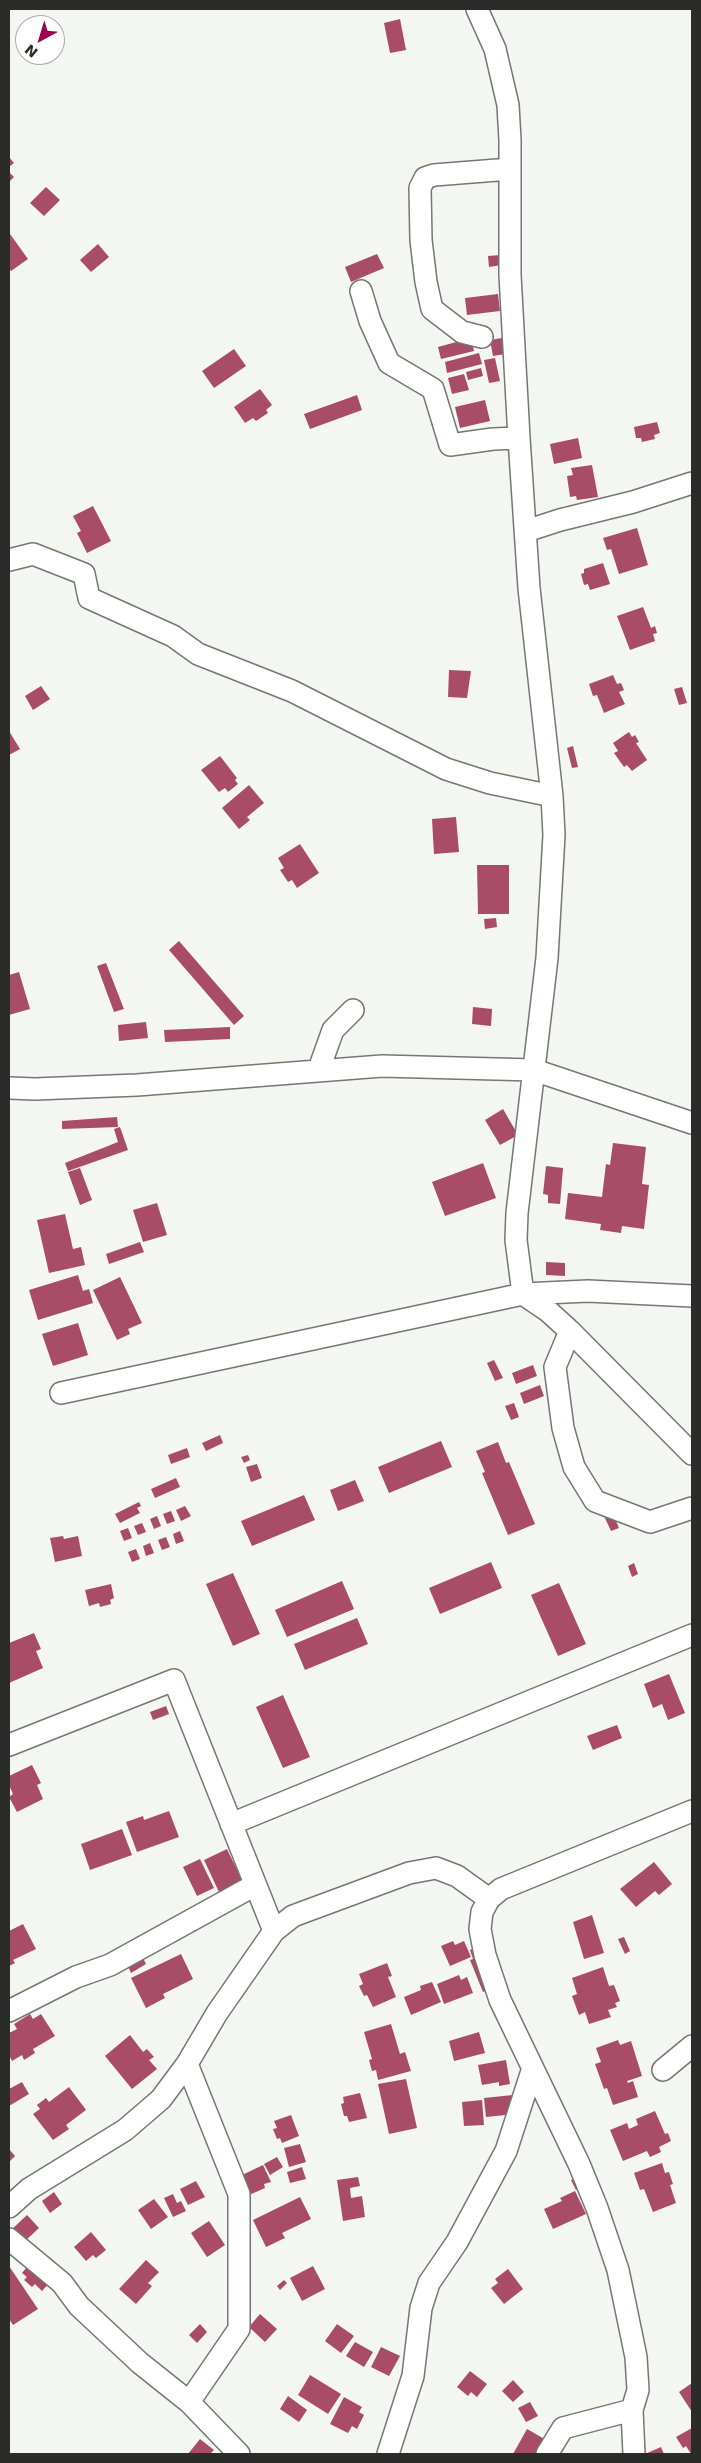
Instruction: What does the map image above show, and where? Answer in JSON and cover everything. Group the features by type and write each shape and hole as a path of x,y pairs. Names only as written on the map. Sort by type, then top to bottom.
{"street":[{"path":"477,9 495,49 508,105 510,275 529,588 552,796 554,835 547,958 517,1213 516,1240 523,1294 548,1311 570,1331 692,1454"},
{"path":"482,337 462,332 432,310 426,282 421,240 420,188 425,178 434,175 510,169"},
{"path":"361,291 370,321 389,363 433,389 450,445 493,439 520,438"},
{"path":"526,531 560,520 633,502 692,483"},
{"path":"9,560 33,554 84,574 89,598 173,636 198,654 292,691 446,769 490,782 552,796"},
{"path":"320,1069 333,1030 353,1010"},
{"path":"9,1088 35,1089 137,1085 320,1069 382,1066 534,1070 692,1123"},
{"path":"60,1393 523,1294 588,1291 692,1296"},
{"path":"570,1331 556,1367 563,1428 574,1467 594,1501 650,1522 692,1508"},
{"path":"231,1824 692,1635"},
{"path":"9,1745 174,1680 274,1931"},
{"path":"634,2454 632,2410 638,2390 636,2357 618,2270 597,2208 579,2164 532,2071 500,2000 485,1955 480,1929 482,1912 488,1899 514,1883 692,1811"},
{"path":"9,2207 29,2189 125,2130 162,2099 187,2064 217,2013 274,1931 294,1916 409,1872 436,1868 457,1876 488,1899"},
{"path":"9,2011 76,1977 110,1965 255,1885"},
{"path":"663,2070 692,2046"},
{"path":"187,2064 238,2194 239,2204 239,2329 189,2402"},
{"path":"388,2454 413,2376 421,2308 429,2283 457,2242 506,2152 532,2071"},
{"path":"9,2239 62,2283 78,2306 133,2357 189,2402 237,2453"},
{"path":"547,2454 563,2428 632,2410"}],"building":[{"path":"400,19 406,50 390,53 384,23"},
{"path":"9,157 14,163 9,167"},
{"path":"9,172 14,177 9,182"},
{"path":"46,187 60,200 44,216 30,203"},
{"path":"10,234 28,259 11,271 9,268"},
{"path":"98,244 109,257 91,272 80,260"},
{"path":"377,254 384,268 351,282 345,267"},
{"path":"501,255 502,265 489,267 488,256"},
{"path":"498,294 500,311 467,315 465,298"},
{"path":"471,338 474,351 441,359 438,347"},
{"path":"502,338 505,354 493,356 490,340"},
{"path":"234,349 246,366 214,388 202,371"},
{"path":"479,353 482,364 447,373 445,362"},
{"path":"495,358 500,381 489,383 484,360"},
{"path":"481,368 483,376 468,380 466,372"},
{"path":"464,374 469,390 452,394 448,378"},
{"path":"260,389 272,405 266,410 268,413 256,421 253,418 245,423 234,407"},
{"path":"357,395 362,410 310,429 304,414"},
{"path":"485,400 490,421 460,428 455,407"},
{"path":"657,422 660,433 654,435 655,439 642,442 641,438 636,438 634,427"},
{"path":"578,438 582,458 554,464 550,444"},
{"path":"592,465 598,497 577,500 576,496 570,497 567,476 573,475 571,468"},
{"path":"93,506 111,541 87,553 77,533 81,531 73,516"},
{"path":"637,528 648,565 619,574 611,549 607,550 603,538"},
{"path":"603,563 610,584 590,590 588,584 584,585 581,574 584,573 584,569"},
{"path":"643,607 651,628 655,626 657,633 653,634 655,641 630,650 617,616"},
{"path":"449,670 471,671 467,698 448,697"},
{"path":"613,675 617,684 621,683 624,690 619,692 625,704 604,713 597,695 593,696 589,684"},
{"path":"41,686 50,699 33,710 25,696"},
{"path":"682,687 687,703 679,705 674,689"},
{"path":"9,731 20,749 9,755"},
{"path":"629,732 632,737 635,735 639,742 636,743 647,760 632,771 627,765 624,767 614,753 618,751 613,743"},
{"path":"573,746 578,767 572,768 567,748"},
{"path":"220,756 237,778 235,780 238,784 228,792 225,788 219,792 201,770"},
{"path":"249,785 264,803 247,817 250,820 239,829 222,808"},
{"path":"456,817 459,852 434,854 432,819"},
{"path":"300,844 319,873 297,888 292,880 288,882 280,870 284,868 278,858"},
{"path":"477,865 509,865 509,914 478,914"},
{"path":"496,918 497,927 485,929 484,919"},
{"path":"179,941 244,1016 234,1025 169,950"},
{"path":"106,963 124,1009 114,1012 97,966"},
{"path":"19,972 30,1009 9,1015 9,975"},
{"path":"473,1007 492,1009 491,1026 472,1024"},
{"path":"146,1022 148,1038 119,1041 118,1025"},
{"path":"230,1027 230,1039 165,1042 164,1030"},
{"path":"503,1109 518,1135 500,1145 485,1120"},
{"path":"117,1117 118,1127 62,1129 62,1121"},
{"path":"120,1127 128,1150 68,1171 65,1163 118,1142 114,1129"},
{"path":"613,1143 646,1147 642,1184 649,1185 644,1229 622,1226 621,1233 600,1230 601,1224 565,1219 568,1193 602,1197 606,1164 610,1165"},
{"path":"483,1163 496,1198 445,1216 432,1182"},
{"path":"546,1166 563,1168 560,1204 548,1203 548,1195 543,1194"},
{"path":"80,1168 92,1200 80,1205 68,1172"},
{"path":"157,1203 167,1235 143,1242 133,1210"},
{"path":"65,1214 73,1249 81,1247 85,1265 49,1273 37,1220"},
{"path":"140,1242 144,1252 109,1264 106,1254"},
{"path":"546,1262 565,1263 565,1276 546,1275"},
{"path":"78,1275 83,1291 89,1289 93,1303 38,1320 29,1290"},
{"path":"120,1277 142,1323 128,1329 130,1334 117,1340 93,1290"},
{"path":"78,1323 88,1355 53,1366 42,1334"},
{"path":"494,1360 503,1378 495,1381 487,1363"},
{"path":"533,1365 537,1376 516,1384 512,1373"},
{"path":"540,1385 544,1396 524,1404 520,1393"},
{"path":"514,1403 519,1417 511,1420 505,1406"},
{"path":"220,1435 223,1443 206,1451 202,1443"},
{"path":"441,1441 452,1467 389,1493 378,1467"},
{"path":"498,1442 506,1463 509,1462 535,1524 508,1535 482,1473 485,1472 476,1451"},
{"path":"187,1448 190,1457 171,1464 168,1455"},
{"path":"248,1455 250,1460 244,1463 241,1457"},
{"path":"257,1464 262,1478 251,1482 246,1467"},
{"path":"176,1478 180,1487 155,1498 151,1489"},
{"path":"355,1480 364,1501 338,1511 330,1490"},
{"path":"304,1495 315,1520 252,1546 241,1521"},
{"path":"139,1502 141,1506 137,1508 140,1513 120,1523 115,1514"},
{"path":"185,1506 191,1516 181,1521 176,1510"},
{"path":"171,1511 175,1521 167,1524 163,1514"},
{"path":"612,1512 619,1528 611,1531 604,1516"},
{"path":"157,1516 161,1526 154,1529 150,1519"},
{"path":"142,1523 146,1532 138,1535 134,1526"},
{"path":"128,1528 132,1538 124,1541 120,1531"},
{"path":"180,1531 184,1541 176,1544 173,1534"},
{"path":"63,1536 64,1539 78,1536 82,1556 55,1562 50,1538"},
{"path":"166,1537 170,1547 162,1550 158,1540"},
{"path":"150,1543 154,1553 146,1556 143,1546"},
{"path":"136,1549 140,1559 132,1562 128,1552"},
{"path":"491,1562 502,1588 440,1614 429,1588"},
{"path":"634,1563 638,1574 632,1577 628,1566"},
{"path":"233,1573 260,1634 233,1646 206,1584"},
{"path":"342,1581 354,1609 287,1637 275,1610"},
{"path":"559,1583 586,1644 558,1656 531,1595"},
{"path":"111,1584 114,1598 110,1600 111,1604 100,1607 99,1603 89,1606 85,1590"},
{"path":"357,1618 368,1644 305,1670 294,1644"},
{"path":"34,1633 41,1649 36,1651 43,1668 9,1683 9,1643"},
{"path":"669,1674 685,1713 668,1720 662,1704 653,1708 644,1684"},
{"path":"283,1695 310,1757 283,1768 256,1707"},
{"path":"166,1706 169,1714 153,1720 150,1712"},
{"path":"617,1725 622,1738 593,1750 587,1736"},
{"path":"32,1765 41,1783 37,1785 43,1799 17,1812 9,1797 13,1794 9,1785 9,1776"},
{"path":"169,1811 179,1837 137,1852 126,1822 143,1816 144,1820"},
{"path":"122,1829 132,1855 90,1870 81,1844"},
{"path":"227,1849 242,1880 219,1892 204,1860"},
{"path":"200,1859 214,1888 197,1896 183,1867"},
{"path":"654,1862 672,1884 659,1895 655,1891 636,1907 620,1889"},
{"path":"592,1915 604,1953 584,1959 573,1922"},
{"path":"23,1924 36,1949 13,1960 15,1963 9,1966 9,1931"},
{"path":"624,1937 630,1951 625,1954 618,1939"},
{"path":"453,1941 455,1945 464,1941 471,1957 450,1966 441,1946"},
{"path":"477,1947 490,1989 483,1992 470,1960 473,1959 470,1950"},
{"path":"181,1954 193,1979 163,1994 165,1998 146,2008 131,1978"},
{"path":"143,1958 146,1964 131,1973 128,1966"},
{"path":"387,1963 392,1976 388,1977 396,1997 373,2007 367,1995 364,1996 359,1986 363,1984 359,1974"},
{"path":"603,1967 609,1986 614,1985 620,2001 615,2003 617,2007 608,2010 611,2017 589,2024 585,2012 579,2015 572,1996 577,1994 572,1978"},
{"path":"459,1975 461,1980 467,1977 473,1993 444,2004 437,1984"},
{"path":"432,1982 441,2002 411,2015 404,1997 421,1990 420,1986"},
{"path":"30,2014 33,2019 41,2014 55,2036 33,2049 35,2053 24,2060 22,2055 12,2061 9,2055 9,2033 17,2029 14,2024"},
{"path":"391,2024 400,2054 405,2052 411,2071 378,2080 376,2070 372,2071 369,2060 372,2059 364,2032"},
{"path":"479,2032 485,2053 454,2061 449,2041"},
{"path":"130,2035 143,2052 147,2049 154,2057 149,2060 157,2069 132,2089 105,2056"},
{"path":"618,2040 620,2045 631,2041 642,2076 627,2081 628,2083 633,2081 638,2097 613,2105 607,2088 604,2089 595,2064 601,2062 596,2048"},
{"path":"506,2060 510,2084 499,2086 499,2082 482,2085 478,2065"},
{"path":"406,2079 417,2128 389,2134 378,2084"},
{"path":"22,2082 29,2094 9,2106 9,2089"},
{"path":"69,2087 86,2110 66,2125 69,2129 53,2140 33,2114 40,2109 37,2105 46,2098 49,2102"},
{"path":"360,2093 367,2118 349,2122 347,2116 344,2116 341,2104 344,2103 343,2097"},
{"path":"513,2095 515,2114 486,2117 484,2098"},
{"path":"482,2100 484,2125 464,2126 462,2102"},
{"path":"655,2111 665,2134 668,2133 671,2141 659,2147 661,2152 650,2157 647,2151 623,2161 610,2130 627,2123 629,2129 638,2125 636,2119"},
{"path":"291,2115 299,2136 282,2143 280,2138 277,2139 273,2129 277,2128 274,2121"},
{"path":"300,2144 306,2162 289,2167 284,2148"},
{"path":"9,2149 15,2156 9,2162"},
{"path":"277,2157 283,2167 270,2175 264,2164"},
{"path":"662,2163 665,2173 669,2172 673,2184 670,2185 676,2203 653,2212 644,2189 640,2190 634,2173"},
{"path":"263,2165 271,2182 264,2184 265,2188 249,2195 240,2176"},
{"path":"302,2167 306,2179 290,2183 287,2172"},
{"path":"581,2175 585,2186 576,2190 571,2180"},
{"path":"358,2177 360,2186 350,2188 351,2198 362,2196 365,2217 343,2221 337,2180"},
{"path":"196,2181 205,2197 188,2205 180,2189"},
{"path":"575,2191 586,2214 553,2229 544,2209 562,2201 560,2198"},
{"path":"54,2192 62,2204 50,2213 42,2201"},
{"path":"173,2194 177,2203 181,2201 186,2211 173,2217 164,2198"},
{"path":"300,2197 311,2219 282,2233 285,2238 266,2247 253,2220"},
{"path":"154,2199 168,2217 151,2229 138,2210"},
{"path":"27,2215 39,2228 23,2243 11,2230"},
{"path":"209,2221 225,2245 207,2257 191,2233"},
{"path":"91,2232 106,2250 96,2258 93,2255 86,2261 74,2247"},
{"path":"146,2260 159,2272 148,2283 152,2286 136,2304 119,2289"},
{"path":"31,2262 52,2280 42,2291 35,2284 32,2287 24,2280 27,2277 22,2273"},
{"path":"9,2266 38,2309 13,2325 9,2319"},
{"path":"313,2266 325,2289 302,2301 290,2278"},
{"path":"508,2269 523,2289 504,2304 491,2288 498,2283 495,2279"},
{"path":"284,2280 287,2283 280,2290 277,2286"},
{"path":"260,2314 277,2329 265,2342 249,2327"},
{"path":"200,2324 207,2332 197,2343 189,2335"},
{"path":"337,2324 354,2336 341,2353 325,2341"},
{"path":"355,2342 373,2352 364,2367 346,2356"},
{"path":"381,2347 400,2356 389,2376 371,2367"},
{"path":"470,2371 487,2384 477,2397 471,2392 468,2396 457,2387"},
{"path":"310,2375 341,2394 328,2414 298,2395"},
{"path":"513,2380 524,2392 513,2402 502,2391"},
{"path":"692,2383 692,2412 679,2392"},
{"path":"288,2396 307,2410 299,2422 280,2409"},
{"path":"344,2397 362,2407 359,2412 364,2415 357,2429 352,2426 348,2433 330,2424"},
{"path":"530,2402 538,2416 526,2422 518,2408"},
{"path":"692,2428 691,2454 686,2446 683,2448 676,2437"},
{"path":"527,2429 548,2441 537,2454 513,2454"},
{"path":"200,2439 214,2450 210,2454 188,2454"},
{"path":"661,2447 664,2454 645,2454"}]}
